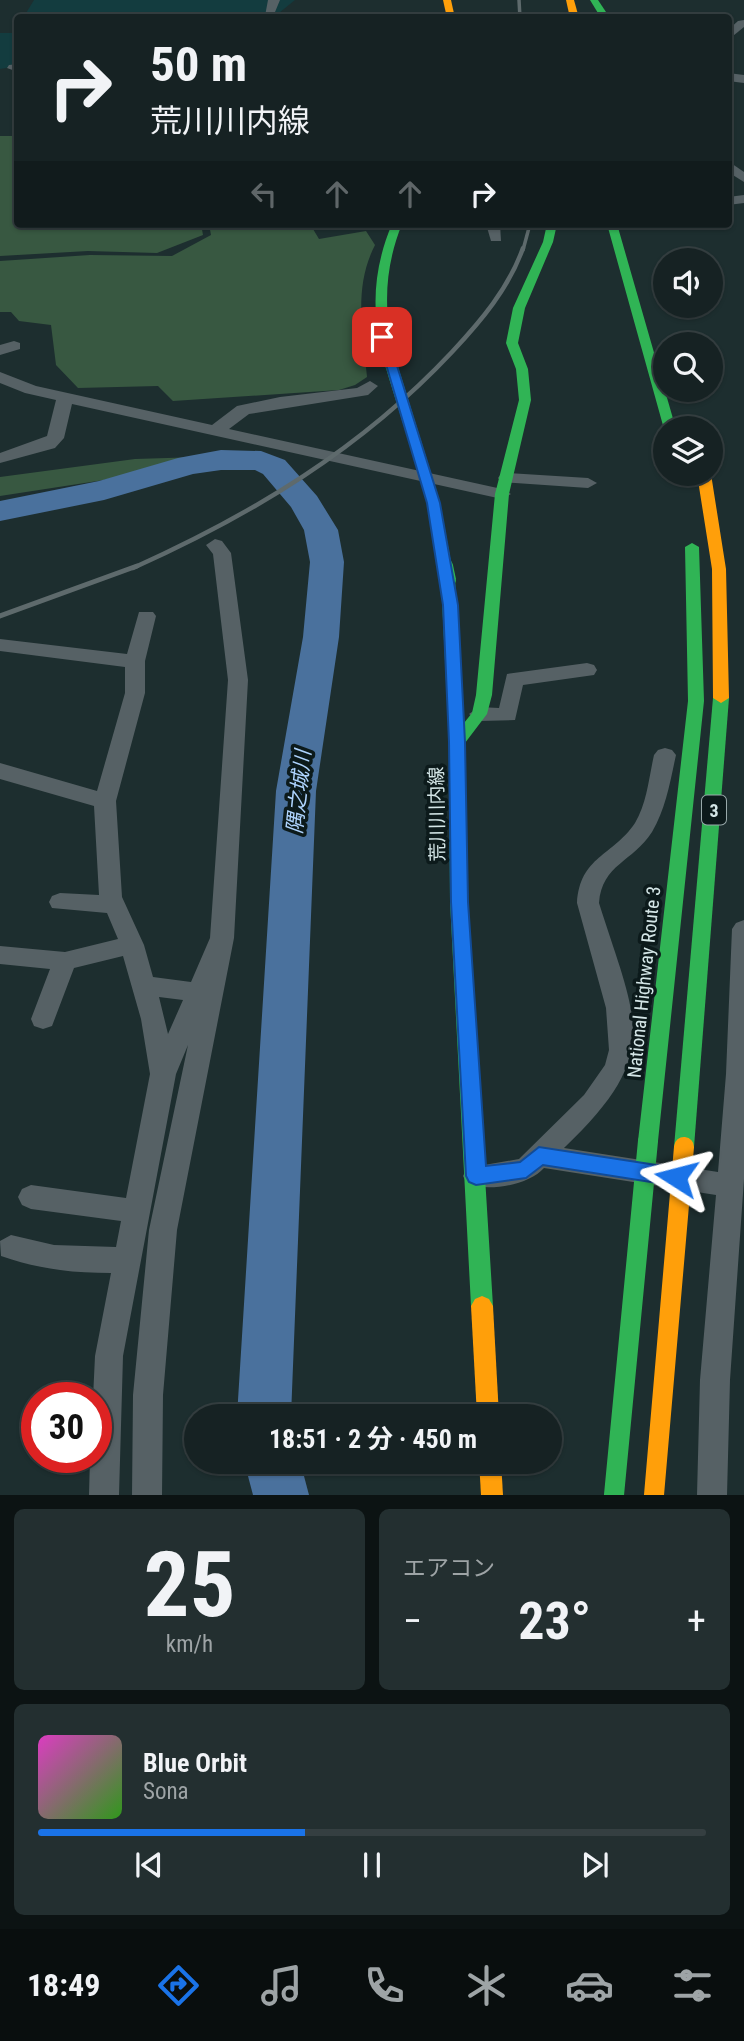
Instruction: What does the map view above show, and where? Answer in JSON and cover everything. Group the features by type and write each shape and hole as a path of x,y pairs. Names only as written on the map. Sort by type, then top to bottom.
{"main road":[{"name":"荒川川内線","path":"395,228 382,257 376,294 382,337 434,503 448,580 457,742 459,902 487,1404"},
{"path":"457,742 479,714 484,695 505,486 526,400 522,369 512,343 519,309 548,242 551,228"},
{"path":"613,228 666,416"},
{"name":"3","path":"654,1495 723,705 725,630 719,562 706,486"},
{"name":"National Highway Route 3","path":"614,1495 648,1141 696,701 696,626 690,533"},
{"path":"491,1474 492,1495"}],"street":[{"path":"3,382 215,431 505,486 588,483"},
{"path":"215,431 243,410 280,402 354,393 370,386"},
{"path":"0,458 49,444 55,438 65,397"},
{"path":"147,1495 148,1395 163,1230 222,938 238,680 222,553 215,545"},
{"path":"146,616 135,661 135,693 105,802 111,897 132,945 163,1074"},
{"path":"0,645 135,661"},
{"path":"479,714 508,715 514,680 587,670"},
{"path":"476,1176 526,1170 601,1093 618,1065 622,1044 619,1012 588,903 587,887 591,875 642,831 653,809 664,755"},
{"path":"0,771 105,802"},
{"path":"60,902 115,905"},
{"path":"712,1495 715,1380 739,1074 744,929"},
{"path":"104,1495 108,1356 163,1074 222,938"},
{"path":"0,955 65,961 132,945"},
{"path":"43,1019 65,961"},
{"path":"144,986 198,992"},
{"path":"539,1156 730,1185"},
{"path":"31,1197 137,1211"},
{"path":"10,1247 34,1256 59,1260 127,1260"}],"shaded area":[{"path":"34,0 295,0 278,14 25,14"},
{"path":"0,33 14,33 14,67 0,69"}],"green space":[{"path":"0,136 14,136 14,228 202,228 203,235 157,253 88,251 0,256"},
{"path":"210,228 312,228 319,239 366,231 375,245 364,277 361,310 367,377 355,385 339,390 173,401 158,386 78,388 56,365 51,325 19,321 11,312 0,312 0,261 90,255 172,256 211,235"},
{"path":"199,457 104,480 0,496 0,477 135,459"}],"waterway":[{"name":"隅之城川","path":"0,511 104,490 189,465 221,460 261,461 274,467 305,503 321,530 327,562 321,637 296,791 265,1404"},
{"name":"隅之城川","path":"275,1474 281,1495"}],"railway":[{"path":"519,0 520,14"},
{"path":"523,250 529,228"},
{"path":"133,568 263,502 343,449 381,419 417,387 473,328 502,290 523,248"},
{"path":"0,616 137,566"}],"traffic: fast":[{"path":"594,0 603,14"},
{"path":"389,358 381,323 380,290 385,257 395,228"},
{"path":"457,742 479,714 484,695 502,494 525,400 522,369 512,343 519,308 548,242 551,228"},
{"path":"613,228 666,416"},
{"path":"389,358 434,503 448,580"},
{"path":"648,1141 696,701 692,547"},
{"path":"448,580 457,742 459,902 482,1306"},
{"path":"684,1147 721,698"},
{"path":"614,1495 648,1141"}],"traffic: slow":[{"path":"447,0 450,14"},
{"path":"570,0 574,14"},
{"path":"706,486 719,569 721,698"},
{"path":"654,1495 684,1147"},
{"path":"482,1306 487,1404"},
{"path":"491,1474 492,1495"}],"route":[{"path":"382,337 434,503 451,605 457,742 459,902 476,1176 526,1170 539,1156 676,1177"}]}
